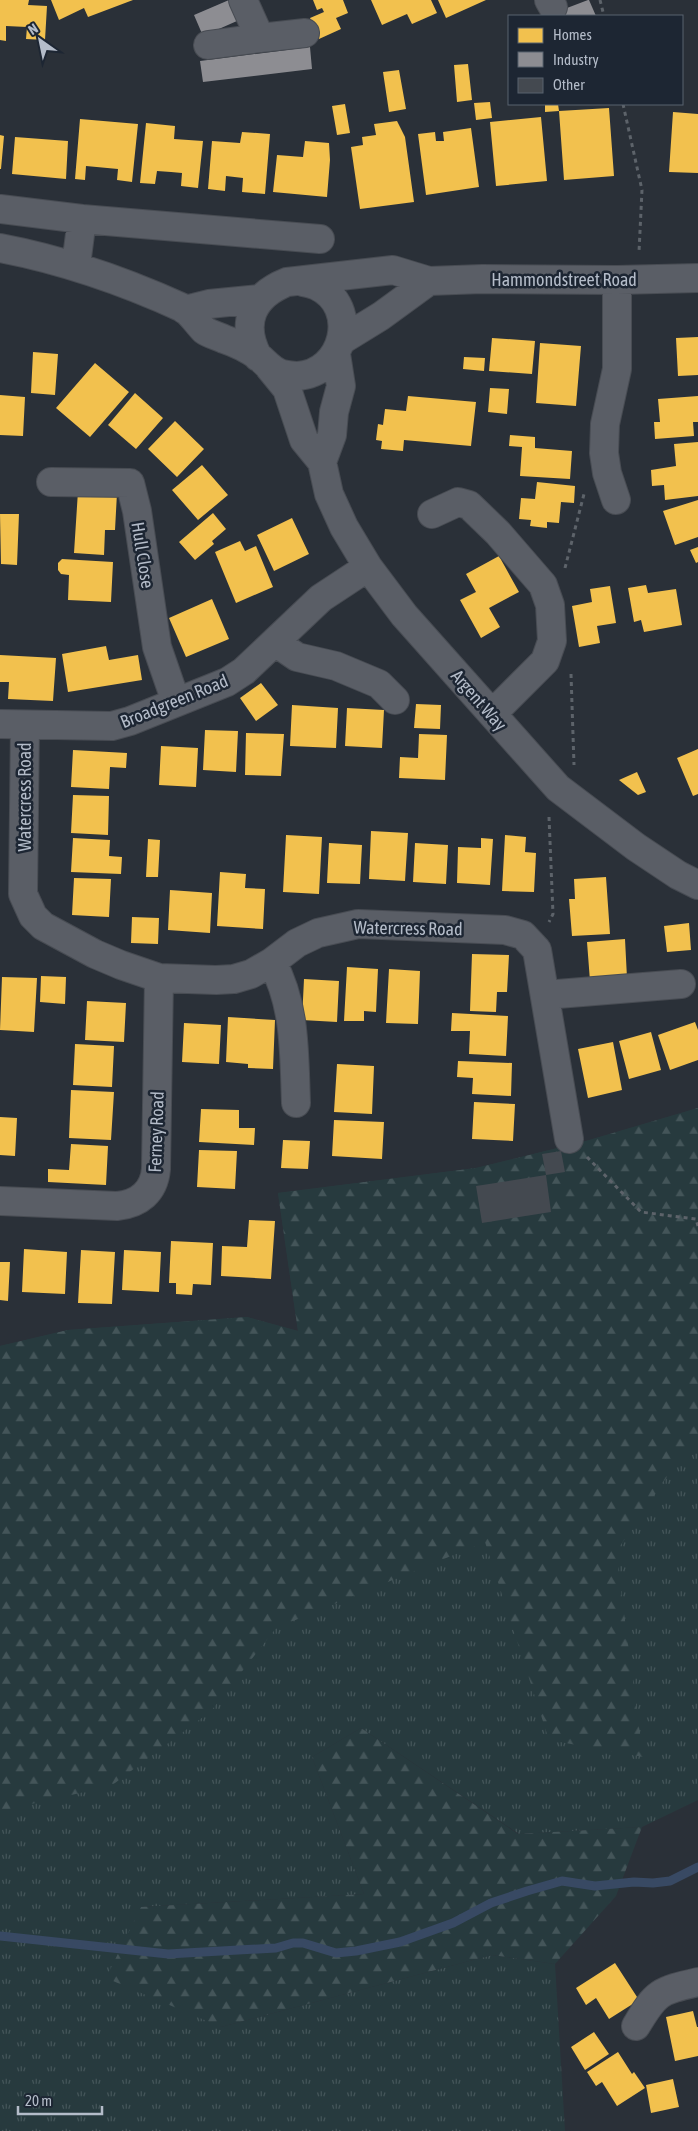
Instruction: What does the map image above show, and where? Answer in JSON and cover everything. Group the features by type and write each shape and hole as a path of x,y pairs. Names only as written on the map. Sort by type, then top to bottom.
{"street":[{"path":"243,0 260,38"},
{"path":"208,45 305,33"},
{"path":"0,209 82,219 320,239"},
{"path":"76,265 82,219"},
{"path":"0,248 76,265 185,310 206,331 233,342 282,374 297,376 312,373 325,366 339,347 429,281"},
{"name":"Hammondstreet Road","path":"263,362 251,344 249,329 251,313 260,299 271,288 287,282 303,282 394,270 429,281 698,278"},
{"path":"616,500 607,473 604,453 605,424 617,369 627,280"},
{"path":"303,282 318,286 331,296 340,310 343,325 339,347 341,386 334,412 332,435 322,462"},
{"path":"185,310 209,304 260,299"},
{"name":"Argent Way","path":"263,362 287,389 304,440 322,462 329,494 344,527 368,567 404,614 558,788 636,847 678,875 698,885"},
{"name":"Hull Close","path":"51,482 130,483 137,511 157,647 176,702"},
{"path":"432,514 458,502 469,505 498,533 543,585 550,605 552,641 544,661 492,714"},
{"name":"Broadgreen Road","path":"12,724 112,726 130,721 227,682 244,671 321,598 368,567"},
{"path":"275,642 297,657 336,666 379,684 395,700"},
{"name":"Watercress Road","path":"12,724 23,894 27,906 33,916 43,926 121,966 159,978 216,980 234,978 251,974 272,962 297,943 318,933 358,924 505,930 523,935 536,950"},
{"path":"536,950 545,994 568,1139"},
{"path":"272,962 282,980 292,1022 296,1103"},
{"name":"Ferney Road","path":"0,1201 117,1206 135,1202 143,1198 150,1191 155,1180 156,1169 159,978"},
{"path":"545,994 681,984"},
{"path":"636,2026 651,2001 662,1992 698,1982"}],"path":[{"path":"600,0 604,15"},
{"path":"623,105 642,190 627,280"},
{"path":"568,574 566,567 584,492"},
{"path":"543,585 566,567"},
{"path":"536,950 553,914 549,808 558,788 576,764 570,668"},
{"path":"568,1139 641,1212 696,1219 698,1226"}],"green space":[{"path":"698,1108 698,1800 642,1827 519,1834 361,1728 312,1757 364,1894 141,1907 221,2027 492,1955 555,1964 565,2131 0,2131 0,1346 68,1330 247,1317 298,1331 278,1193 476,1168 586,1141"},
{"path":"698,1108 698,1443 683,1453 616,1552 643,1757 549,1740 485,1542 276,1628 211,1711 111,1786 0,1811 0,1346 68,1330 247,1317 298,1331 278,1193 476,1168 586,1141"},
{"path":"361,1728 518,1834 642,1827 616,1896 555,1964 492,1955 221,2027 106,1978 141,1907 364,1894 312,1757"}],"building: Homes":[{"path":"0,0 29,0 28,5 47,6 45,40 26,39 27,27 6,26 6,41 0,40"},
{"path":"51,0 133,0 88,17 84,8 59,20"},
{"path":"313,0 343,0 348,13 336,18 341,29 319,39 310,18 324,12 322,8 317,10"},
{"path":"371,0 431,0 437,13 412,24 407,14 382,25"},
{"path":"438,0 486,0 446,18"},
{"path":"468,64 472,100 457,102 454,65"},
{"path":"399,70 406,109 389,112 383,72"},
{"path":"490,102 492,118 476,120 474,103"},
{"path":"345,104 350,133 337,135 332,106"},
{"path":"545,105 558,105 559,111 545,112"},
{"path":"609,108 614,176 564,180 559,111"},
{"path":"673,112 698,114 698,173 669,172"},
{"path":"541,117 547,181 496,186 490,122"},
{"path":"80,119 138,124 132,182 117,180 118,169 86,166 85,180 75,179"},
{"path":"397,121 405,137 414,202 360,209 351,147 363,145 362,137 376,135 374,124"},
{"path":"146,123 175,126 174,139 203,141 198,188 181,186 182,173 171,172 157,171 155,184 140,183"},
{"path":"471,128 479,187 426,195 418,134 435,132 436,141 444,141 443,132"},
{"path":"242,132 270,134 265,194 242,192 243,178 226,176 225,191 208,189 212,141 240,143"},
{"path":"0,135 4,136 1,169 0,169"},
{"path":"15,137 68,141 66,179 12,174"},
{"path":"305,141 329,143 330,160 327,197 273,192 277,155 303,157"},
{"path":"698,337 698,375 678,376 676,338"},
{"path":"492,338 535,341 532,374 489,371"},
{"path":"540,343 581,346 576,406 536,403"},
{"path":"33,352 58,354 55,395 31,393"},
{"path":"464,357 485,358 484,371 463,369"},
{"path":"95,363 129,392 90,437 56,408"},
{"path":"490,388 509,389 507,414 488,412"},
{"path":"135,393 163,418 136,449 108,425"},
{"path":"0,395 25,397 23,436 0,435"},
{"path":"408,396 476,402 471,446 404,440 403,451 381,449 382,441 376,440 378,424 383,425 385,409 406,411"},
{"path":"698,396 698,422 693,422 694,436 655,439 654,422 660,422 658,399"},
{"path":"175,421 204,449 177,477 148,449"},
{"path":"510,435 535,437 535,448 572,451 570,479 520,476 522,447 509,446"},
{"path":"698,442 698,496 665,500 664,485 652,486 651,470 676,466 674,444"},
{"path":"202,465 228,495 198,520 172,490"},
{"path":"537,482 575,486 574,503 561,502 559,523 547,522 547,528 530,526 531,520 519,519 521,498 535,499"},
{"path":"78,491 117,493 115,530 105,530 104,555 74,553"},
{"path":"698,500 698,537 675,545 663,511"},
{"path":"213,513 226,529 212,541 214,544 195,560 179,542"},
{"path":"0,514 19,514 17,565 1,564"},
{"path":"292,518 309,554 274,571 257,535"},
{"path":"240,541 245,551 256,546 273,587 236,603 215,552"},
{"path":"698,547 698,562 696,563 690,550"},
{"path":"499,556 519,592 489,608 500,627 481,638 460,600 476,592 466,574"},
{"path":"62,559 113,562 111,602 68,600 69,575 61,574 58,570 58,563"},
{"path":"646,585 648,593 676,589 682,625 644,632 641,620 634,622 628,588"},
{"path":"610,586 616,623 597,626 600,643 579,647 572,606 592,602 590,589"},
{"path":"212,599 229,639 186,657 169,618"},
{"path":"106,646 109,660 138,655 142,680 68,692 62,654"},
{"path":"0,655 56,658 53,701 8,699 9,682 0,682"},
{"path":"261,683 278,705 256,721 240,698"},
{"path":"416,704 441,705 440,729 414,728"},
{"path":"292,705 338,708 336,748 290,746"},
{"path":"347,708 384,710 382,748 345,746"},
{"path":"205,730 238,731 236,772 203,770"},
{"path":"246,733 284,734 281,776 245,775"},
{"path":"419,734 447,735 445,780 399,778 400,757 418,758"},
{"path":"161,746 198,748 196,787 159,785"},
{"path":"698,749 698,794 693,796 677,758"},
{"path":"73,750 127,753 126,768 110,767 109,789 71,787"},
{"path":"637,772 646,792 638,795 619,780"},
{"path":"73,795 109,796 108,835 71,833"},
{"path":"371,831 408,833 405,881 369,879"},
{"path":"286,835 322,837 319,894 283,892"},
{"path":"505,835 526,837 525,852 536,853 534,892 502,891"},
{"path":"73,838 110,840 109,856 122,857 121,874 71,872"},
{"path":"481,838 493,839 490,885 457,883 458,847 481,848"},
{"path":"148,839 160,840 158,877 146,877"},
{"path":"329,843 362,845 360,884 327,883"},
{"path":"415,843 448,845 446,884 413,882"},
{"path":"220,872 246,874 245,888 265,889 263,929 217,926"},
{"path":"606,877 610,934 572,936 569,899 575,899 574,879"},
{"path":"74,878 111,879 109,917 72,915"},
{"path":"170,890 212,893 210,933 168,930"},
{"path":"132,917 159,918 158,944 131,943"},
{"path":"689,923 691,950 667,952 664,926"},
{"path":"625,939 627,978 590,981 587,942"},
{"path":"472,954 509,955 507,992 497,992 496,1012 470,1011"},
{"path":"347,967 378,969 376,1012 364,1011 364,1021 344,1021"},
{"path":"389,969 420,971 418,1024 386,1023"},
{"path":"41,976 66,977 65,1004 40,1002"},
{"path":"2,977 37,978 34,1032 0,1030"},
{"path":"304,979 339,981 337,1022 302,1020"},
{"path":"87,1001 126,1003 124,1042 85,1040"},
{"path":"452,1013 508,1016 506,1056 469,1054 470,1031 451,1031"},
{"path":"228,1017 275,1020 273,1069 248,1068 248,1064 226,1062"},
{"path":"695,1022 698,1030 698,1060 670,1070 658,1035"},
{"path":"184,1023 221,1025 219,1064 182,1062"},
{"path":"651,1032 661,1070 629,1079 619,1041"},
{"path":"613,1042 622,1090 588,1098 578,1049"},
{"path":"75,1044 114,1046 112,1087 73,1085"},
{"path":"458,1061 512,1063 511,1096 472,1094 473,1078 457,1077"},
{"path":"337,1064 374,1066 372,1114 334,1112"},
{"path":"71,1090 114,1092 111,1140 69,1138"},
{"path":"474,1102 515,1104 513,1141 472,1139"},
{"path":"201,1109 239,1110 239,1128 255,1128 254,1145 199,1142"},
{"path":"0,1117 17,1118 15,1156 0,1155"},
{"path":"334,1120 384,1122 382,1159 332,1156"},
{"path":"283,1140 310,1141 308,1169 281,1168"},
{"path":"71,1144 108,1146 106,1185 48,1182 48,1169 69,1170"},
{"path":"199,1150 237,1151 235,1189 197,1187"},
{"path":"249,1220 275,1221 271,1279 221,1276 222,1246 247,1247"},
{"path":"171,1241 213,1243 211,1285 193,1284 192,1295 176,1294 176,1283 169,1283"},
{"path":"24,1249 67,1252 65,1294 22,1292"},
{"path":"81,1250 115,1252 112,1304 78,1303"},
{"path":"124,1250 161,1252 159,1292 122,1290"},
{"path":"0,1262 10,1262 8,1301 0,1300"},
{"path":"615,1963 639,2000 609,2019 596,1998 586,2005 576,1988"},
{"path":"693,2011 698,2027 698,2056 675,2061 666,2017"},
{"path":"594,2032 609,2054 585,2070 571,2047"},
{"path":"618,2052 632,2074 634,2072 645,2088 617,2106 602,2082 596,2086 587,2072"},
{"path":"673,2079 679,2107 651,2113 646,2085"}],"building: Industry":[{"path":"229,0 238,0 246,17 203,36 194,15"},
{"path":"588,0 596,15 549,15"},
{"path":"310,47 312,69 203,82 200,61"}],"building: Other":[{"path":"561,1151 565,1172 546,1175 542,1154"},
{"path":"546,1175 551,1212 482,1223 476,1186"}],"waterway":[{"path":"0,1936 168,1954 276,1948 293,1943 303,1943 336,1953 400,1942 453,1923 491,1903 562,1881 595,1886 634,1882 653,1883 670,1881 698,1867"}]}
